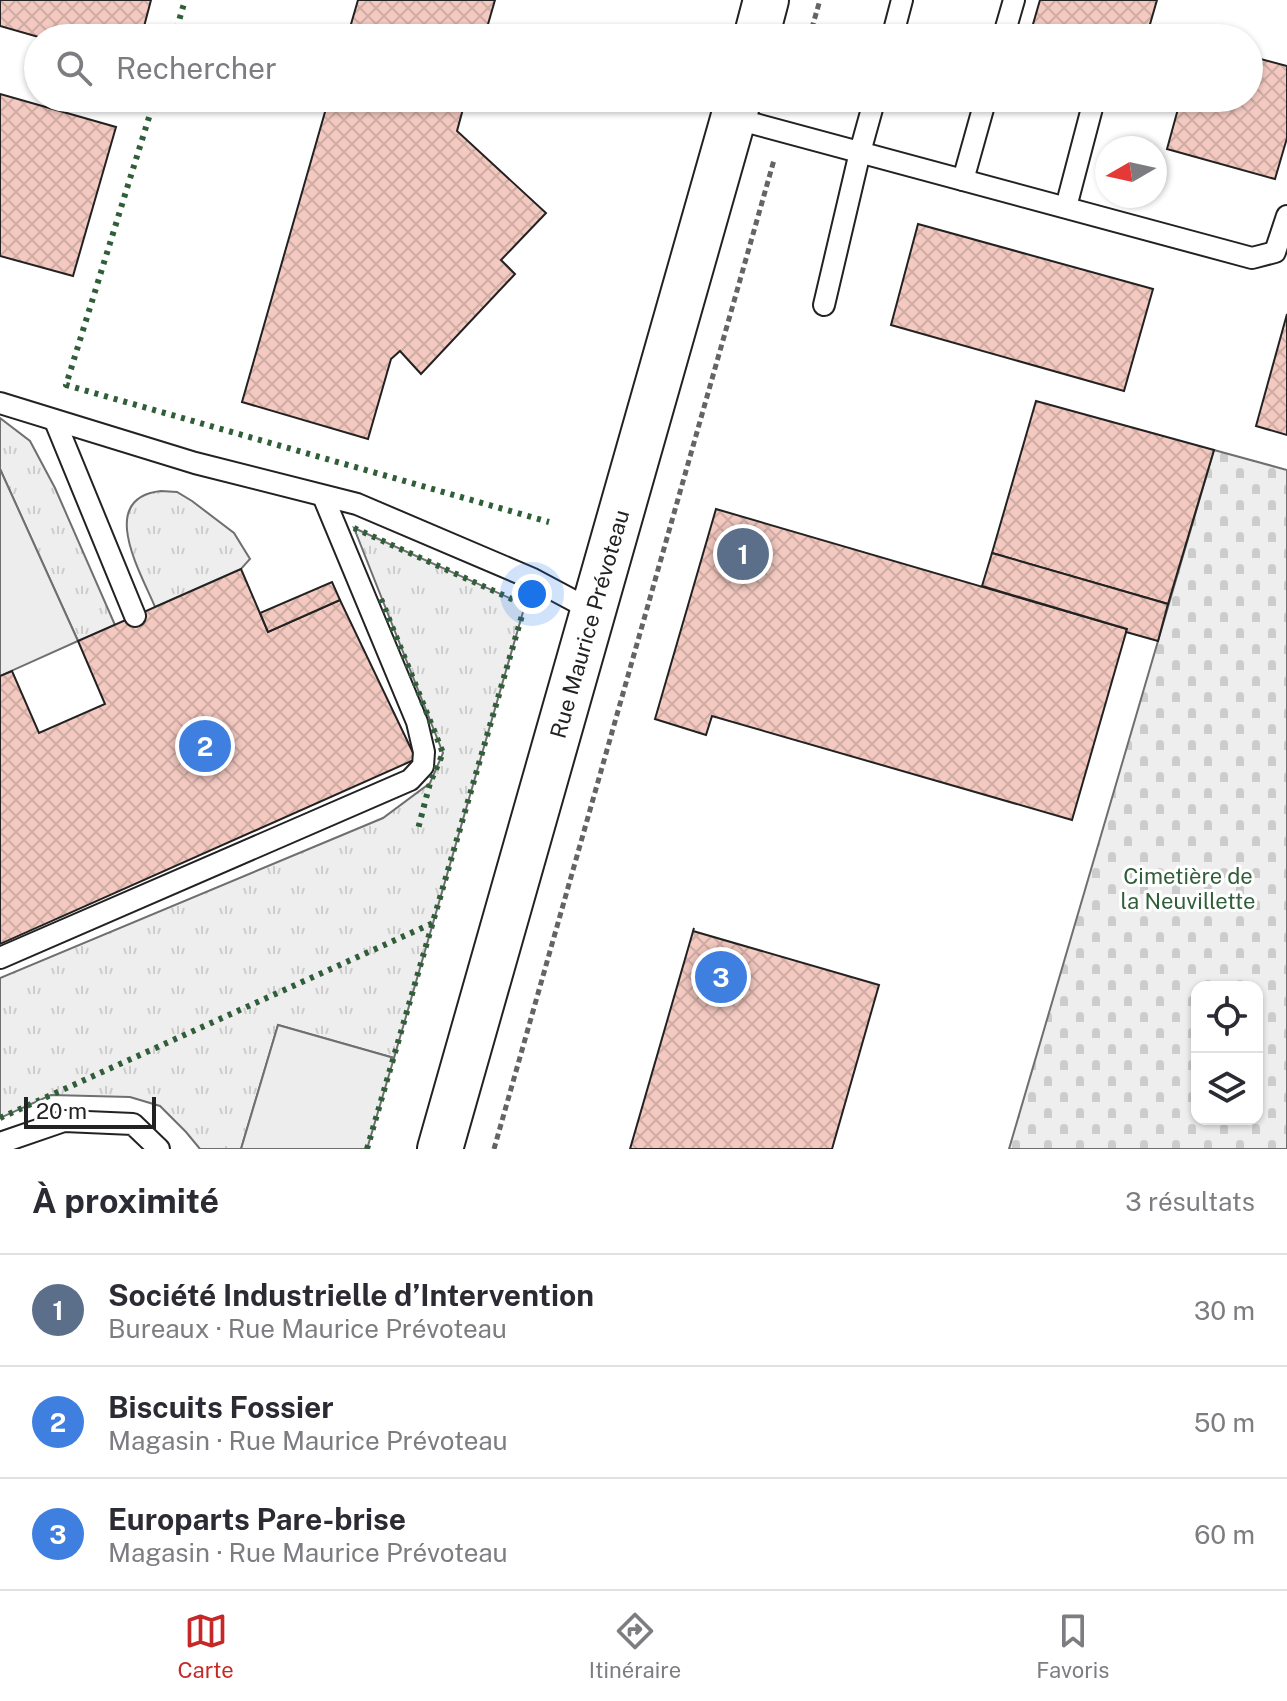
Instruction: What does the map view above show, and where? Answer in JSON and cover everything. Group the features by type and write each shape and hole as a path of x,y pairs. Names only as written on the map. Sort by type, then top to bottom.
{"street":[{"path":"760,24 766,0"},
{"name":"Rue Maurice Prévoteau","path":"440,1149 735,112"}],"lane":[{"path":"896,24 902,0"},
{"path":"1007,24 1014,0"},
{"path":"745,112 783,130 1252,258 1275,252 1287,216"},
{"path":"824,305 871,112"},
{"path":"963,180 982,112"},
{"path":"1066,207 1091,112"},
{"path":"0,403 195,463 357,504 533,579 593,611"},
{"path":"55,421 135,616"},
{"path":"0,958 410,780 423,766 424,752 417,722 323,496"},
{"path":"0,1143 64,1121 133,1124 159,1149"}],"path":[{"path":"813,24 820,0"},
{"path":"494,1149 783,130"}],"green space":[{"path":"0,418 30,441 55,488 115,625 78,641 0,469"},
{"name":"Cimetière de la Neuvillette","path":"1214,450 1287,470 1287,1149 1009,1149"},
{"path":"161,491 177,492 234,533 250,559 241,569 155,607 128,539 127,522 131,507 142,497"},
{"path":"354,528 525,605 394,1058 278,1025 241,1149 200,1149 160,1106 130,1097 51,1095 0,1118 0,978 383,818 430,783 443,753"}],"shaded area":[{"path":"0,469 78,641 0,676"},
{"path":"278,1025 394,1058 367,1149 241,1149"}],"building":[{"path":"0,0 151,0 145,24 24,24 24,33 0,26"},
{"path":"358,0 495,0 488,24 351,24"},
{"path":"1040,0 1157,0 1150,24 1033,24"},
{"path":"1263,60 1287,66 1287,138 1275,179 1167,149 1177,112 1263,112"},
{"path":"0,94 24,101 24,112 63,112 116,127 73,276 0,256"},
{"path":"325,112 462,112 457,131 546,213 501,260 515,274 421,374 400,351 391,359 368,439 242,402"},
{"path":"918,224 1153,289 1124,391 891,325"},
{"path":"1287,314 1287,435 1256,426"},
{"path":"1036,401 1214,450 1168,604 992,553"},
{"path":"716,509 1127,629 1072,820 712,716 706,735 655,719"},
{"path":"992,553 1168,604 1158,641 982,586"},
{"path":"241,569 268,632 340,600 416,759 0,944 0,676 12,671 39,733 105,704 78,641"},
{"path":"332,582 340,600 268,632 260,613"},
{"path":"693,931 879,985 832,1149 630,1149"}],"hedge":[{"path":"178,24 185,0"},
{"path":"151,112 66,385 549,522"},
{"path":"354,528 525,605 367,1149"},
{"path":"381,599 443,753 430,783 418,829"},
{"path":"0,1118 433,923"}],"place":[{"name":"Société Industrielle d’Intervention","path":"743,554"},
{"name":"Biscuits Fossier","path":"205,746"},
{"name":"Europarts Pare-brise","path":"721,977"}]}
